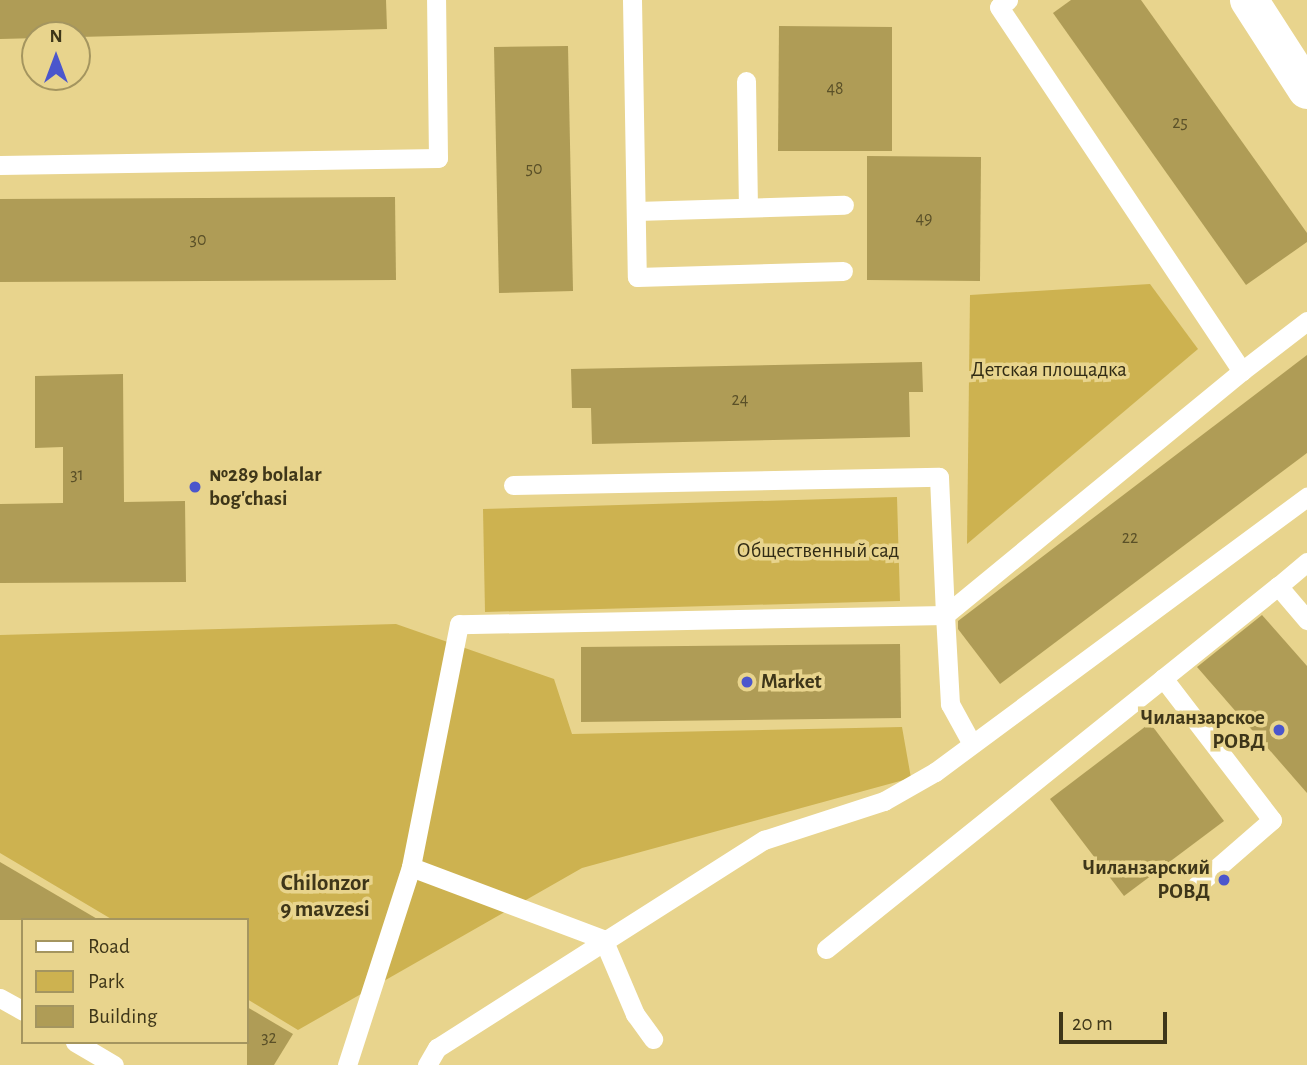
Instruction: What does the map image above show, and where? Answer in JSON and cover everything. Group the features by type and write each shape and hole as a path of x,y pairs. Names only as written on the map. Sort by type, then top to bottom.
{"main road":[{"path":"1249,0 1307,90"}],"lane":[{"path":"0,165 438,158 436,0"},
{"path":"632,0 637,277 843,271"},
{"path":"1001,2 1242,371"},
{"path":"746,80 748,207"},
{"path":"636,211 844,205"},
{"path":"347,1065 411,867 460,624 945,615 1242,371 1307,321"},
{"path":"513,485 939,477 950,704 972,744"},
{"path":"427,1065 437,1048 603,939 764,840 884,801 936,772 1307,498"},
{"path":"826,950 1307,562"},
{"path":"1278,586 1307,620"},
{"path":"1163,678 1272,820 1196,886"},
{"path":"411,867 603,939 635,1014 653,1039"},
{"path":"0,998 21,1010"},
{"path":"78,1044 114,1065"}],"green space":[{"name":"Детская площадка","path":"1150,284 1198,349 967,544 970,295"},
{"name":"Общественный сад","path":"897,497 900,601 485,612 483,509"},
{"path":"396,624 554,679 572,734 902,727 911,778 582,868 298,1030 248,1000 248,918 110,918 0,853 0,635"}],"building":[{"path":"0,0 386,0 387,29 91,37 91,21 21,21 21,38 0,39"},
{"path":"1071,0 1141,0 1307,233 1307,242 1246,285 1053,13"},
{"path":"779,26 892,27 892,151 778,151"},
{"path":"568,46 573,291 499,293 494,47"},
{"path":"867,156 981,157 980,281 867,280"},
{"path":"395,197 396,280 0,282 0,199"},
{"path":"1307,355 1307,453 1000,684 958,629 958,621"},
{"path":"922,362 923,392 909,392 910,437 592,444 591,408 572,408 571,369"},
{"path":"123,374 124,502 185,501 186,582 0,583 0,504 63,503 63,447 35,448 35,376"},
{"name":"Чиланзарское РОВД","path":"1262,615 1307,666 1307,793 1197,667"},
{"path":"900,644 901,718 581,722 581,647"},
{"path":"1150,723 1224,821 1124,896 1050,799"},
{"path":"0,862 96,918 21,918 0,920"},
{"path":"248,1008 293,1034 274,1065 247,1065"}],"place":[{"name":"№289 bolalar bog'chasi","path":"195,487"},
{"name":"Market","path":"747,682"},
{"name":"Чиланзарское РОВД","path":"1279,730"},
{"name":"Чиланзарский РОВД","path":"1224,880"}],"district":[{"name":"Chilonzor 9 mavzesi","path":"325,897"}]}
